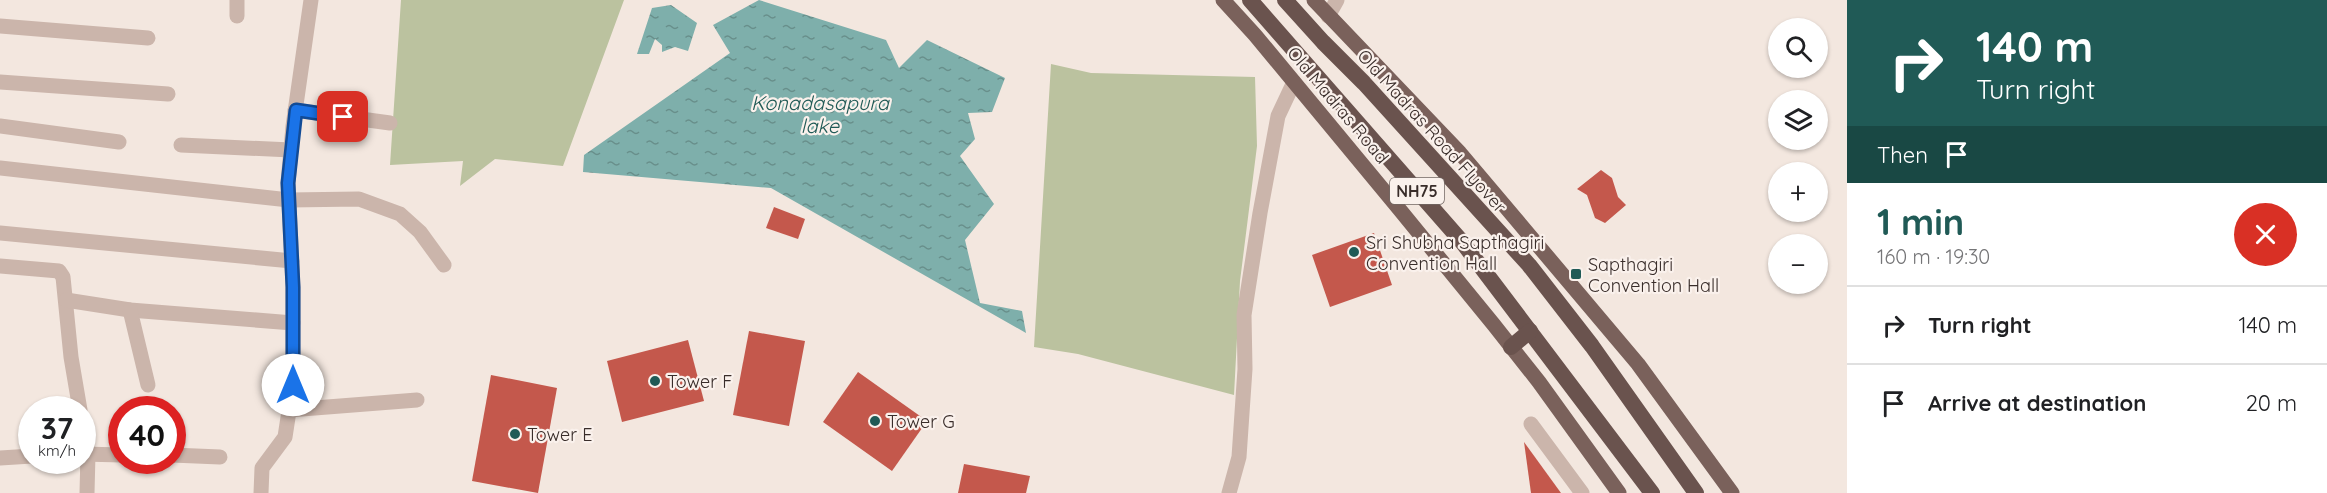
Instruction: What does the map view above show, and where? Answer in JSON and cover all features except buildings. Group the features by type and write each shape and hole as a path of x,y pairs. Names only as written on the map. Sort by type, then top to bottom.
{"highway":[{"name":"NH75","path":"1250,0 1463,243 1652,493"},
{"name":"Old Madras Road Flyover","path":"1285,0 1364,83 1529,265 1592,346 1696,493"},
{"path":"1511,347 1530,332"}],"main road":[{"name":"Old Madras Road","path":"1223,0 1294,82 1511,347 1619,493"},
{"path":"1314,0 1460,153 1579,293 1638,364 1732,493"}],"street":[{"path":"237,0 237,16"},
{"path":"261,493 262,468 285,437 293,385 289,200 291,150 311,0"},
{"path":"1328,16 1337,0"},
{"path":"0,26 148,38"},
{"path":"0,82 168,94"},
{"path":"1229,493 1239,457 1245,369 1244,315 1260,213 1278,116 1294,82"},
{"path":"296,110 390,123"},
{"path":"0,126 119,142"},
{"path":"181,145 291,150"},
{"path":"0,168 289,200 359,199 400,214 415,227 444,265"},
{"path":"0,232 292,261"},
{"path":"0,266 59,271 63,277 71,357 78,396"},
{"path":"66,300 130,310 293,323"},
{"path":"130,310 148,385"},
{"path":"289,410 417,400"},
{"path":"1531,423 1582,493"},
{"path":"186,456 220,457"},
{"path":"0,458 18,457"},
{"path":"86,474 87,493"}],"green space":[{"path":"401,0 624,0 563,166 495,159 460,186 463,161 390,165"},
{"path":"1051,64 1091,73 1255,77 1257,146 1240,281 1234,395 1078,354 1034,347"}],"water":[{"name":"Konadasapura lake","path":"759,0 886,40 899,68 927,40 1005,78 992,112 968,113 975,139 960,156 994,204 965,240 980,303 1022,311 1026,333 771,188 583,172 584,155 730,53 713,25"},
{"path":"671,5 697,23 688,51 675,47 662,52 662,45 655,39 649,54 637,54 652,8"}],"place":[{"name":"Sri Shubha Sapthagiri Convention Hall","path":"1354,252"},
{"name":"Sapthagiri Convention Hall","path":"1576,274"},
{"name":"Tower F","path":"655,381"},
{"name":"Tower G","path":"875,421"},
{"name":"Tower E","path":"515,434"}],"route":[{"path":"293,385 293,287 288,183 293,126 296,110 343,117"}]}
